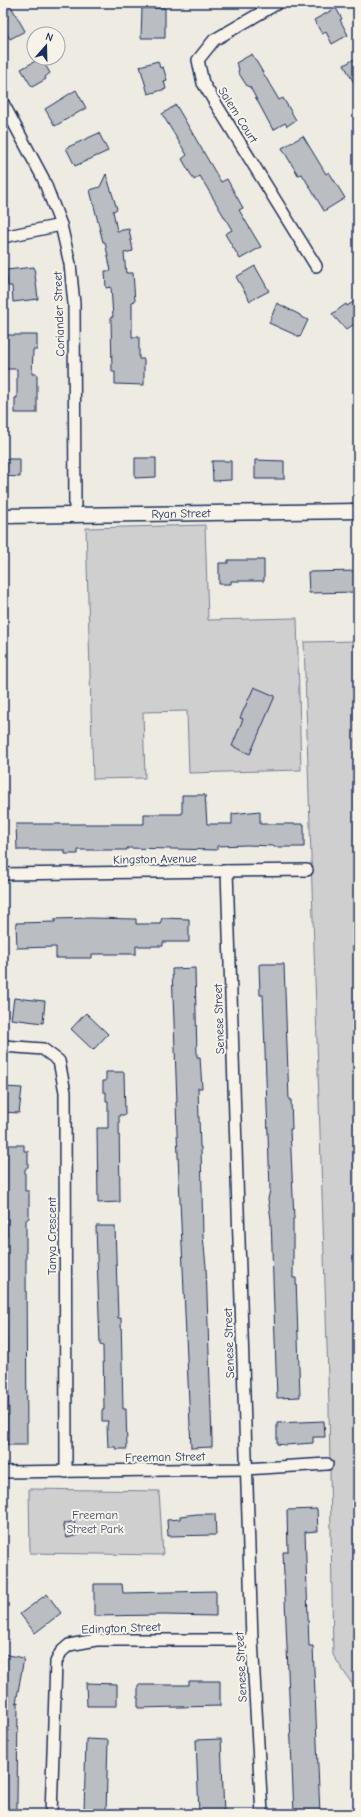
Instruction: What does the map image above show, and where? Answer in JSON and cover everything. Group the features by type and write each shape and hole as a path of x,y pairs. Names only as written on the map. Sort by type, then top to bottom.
{"street":[{"name":"Salem Court","path":"278,3 214,40 198,60 203,83 316,266"},
{"name":"Coriander Street","path":"3,103 43,178 61,225 70,264 74,304 75,514"},
{"path":"3,237 61,225"},
{"name":"Ryan Street","path":"3,516 358,511"},
{"name":"Kingston Avenue","path":"3,874 307,870"},
{"name":"Senese Street","path":"227,871 252,1640 262,1814"},
{"name":"Tanya Crescent","path":"3,1046 43,1050 59,1061 65,1092 66,1472"},
{"name":"Freeman Street","path":"3,1472 246,1469 327,1464"},
{"name":"Edington Street","path":"51,1814 56,1662 61,1652 69,1645 96,1640 252,1640"}],"green space":[{"path":"205,525 208,620 297,618 301,770 189,773 187,711 143,712 145,778 93,779 86,528"},
{"path":"358,641 358,1693 333,1655 329,1407 304,642"},
{"name":"Freeman Street Park","path":"29,1489 159,1491 163,1555 30,1553"}],"building":[{"path":"3,3 9,3 25,31 10,39 3,28"},
{"path":"142,8 165,8 165,38 141,38"},
{"path":"336,8 342,19 340,20 348,35 332,44 326,32 322,34 314,20"},
{"path":"252,54 279,100 283,98 296,120 287,126 285,123 273,130 250,87 247,86 238,72 239,69 236,63"},
{"path":"358,57 358,90 344,65"},
{"path":"158,61 160,68 163,67 167,80 164,81 166,89 148,94 140,66"},
{"path":"26,66 46,66 50,73 45,77 46,79 32,87 21,69"},
{"path":"76,90 86,108 55,126 45,109"},
{"path":"176,105 221,182 227,179 243,208 239,210 261,247 240,259 225,234 232,230 200,176 194,180 182,159 187,155 162,114"},
{"path":"99,133 108,151 75,166 66,148"},
{"path":"303,136 326,174 329,172 345,198 324,211 302,174 298,175 282,148"},
{"path":"106,174 117,209 113,211 117,231 129,229 133,251 124,253 126,273 133,273 135,301 132,302 132,337 139,337 139,359 144,359 144,385 115,384 115,372 112,372 111,317 113,317 111,287 106,288 105,271 111,271 105,242 103,242 90,190 100,187"},
{"path":"255,266 269,291 250,301 236,277"},
{"path":"34,267 38,299 13,302 12,286 8,286 6,270"},
{"path":"358,299 358,321 346,330 332,314 346,304 347,306"},
{"path":"277,303 308,320 300,337 269,323"},
{"path":"4,335 37,335 37,350 33,350 32,374 37,374 37,413 15,413 15,398 17,398 17,369 4,369"},
{"path":"135,458 156,458 156,477 135,478"},
{"path":"3,459 20,459 20,477 3,476"},
{"path":"255,460 284,461 284,479 255,479"},
{"path":"212,461 231,461 231,480 213,481"},
{"path":"228,560 264,560 264,581 231,581 231,584 219,584 219,563 228,563"},
{"path":"358,571 358,592 309,593 308,572"},
{"path":"254,687 275,696 250,754 232,746 243,719 240,718"},
{"path":"182,795 205,795 207,824 232,824 232,814 260,811 260,824 304,824 304,847 247,845 217,846 217,850 127,848 127,850 78,850 78,854 65,854 65,850 17,850 16,824 144,824 144,814 182,814"},
{"path":"162,918 189,919 189,942 163,942 163,946 136,946 136,954 92,954 92,958 56,958 56,947 17,948 16,923 55,922 55,919 136,919 136,924 160,924"},
{"path":"284,964 289,1100 291,1100 292,1129 290,1129 294,1219 293,1278 296,1278 300,1397 277,1398 271,1219 268,1199 270,1190 263,995 260,995 259,965"},
{"path":"195,968 197,1057 200,1057 202,1088 198,1088 212,1447 191,1448 177,1133 172,969"},
{"path":"14,998 45,1001 43,1023 11,1019"},
{"path":"86,1013 108,1034 93,1050 71,1029"},
{"path":"106,1072 124,1072 125,1115 119,1115 120,1202 98,1203 97,1128 108,1128 108,1101 106,1101 106,1092 103,1092 103,1081 106,1081"},
{"path":"3,1087 22,1088 19,1113 3,1112"},
{"path":"6,1145 24,1145 24,1151 28,1151 28,1167 25,1169 25,1191 29,1191 29,1218 26,1220 27,1445 7,1445 7,1415 9,1415 5,1279 5,1236 7,1236"},
{"path":"96,1226 115,1226 118,1318 121,1318 123,1409 126,1409 127,1449 108,1447 108,1421 102,1421 102,1410 104,1410 103,1346 100,1345"},
{"path":"324,1421 325,1437 313,1437 313,1443 286,1445 277,1444 277,1423"},
{"path":"317,1509 318,1531 305,1532 309,1646 313,1646 320,1814 294,1814 283,1552 288,1552 287,1510"},
{"path":"215,1514 216,1535 168,1536 167,1520 180,1519 180,1516"},
{"path":"74,1521 78,1535 67,1538 63,1524"},
{"path":"94,1584 122,1584 123,1593 216,1591 216,1616 94,1616"},
{"path":"47,1594 61,1613 35,1633 20,1614"},
{"path":"3,1654 24,1658 16,1703 18,1702 17,1811 13,1814 3,1814"},
{"path":"189,1681 220,1681 220,1706 138,1708 138,1685 189,1685"},
{"path":"86,1683 117,1684 117,1706 87,1706"},
{"path":"86,1739 108,1740 106,1814 84,1814"},
{"path":"221,1739 224,1814 199,1814 196,1740"}]}
